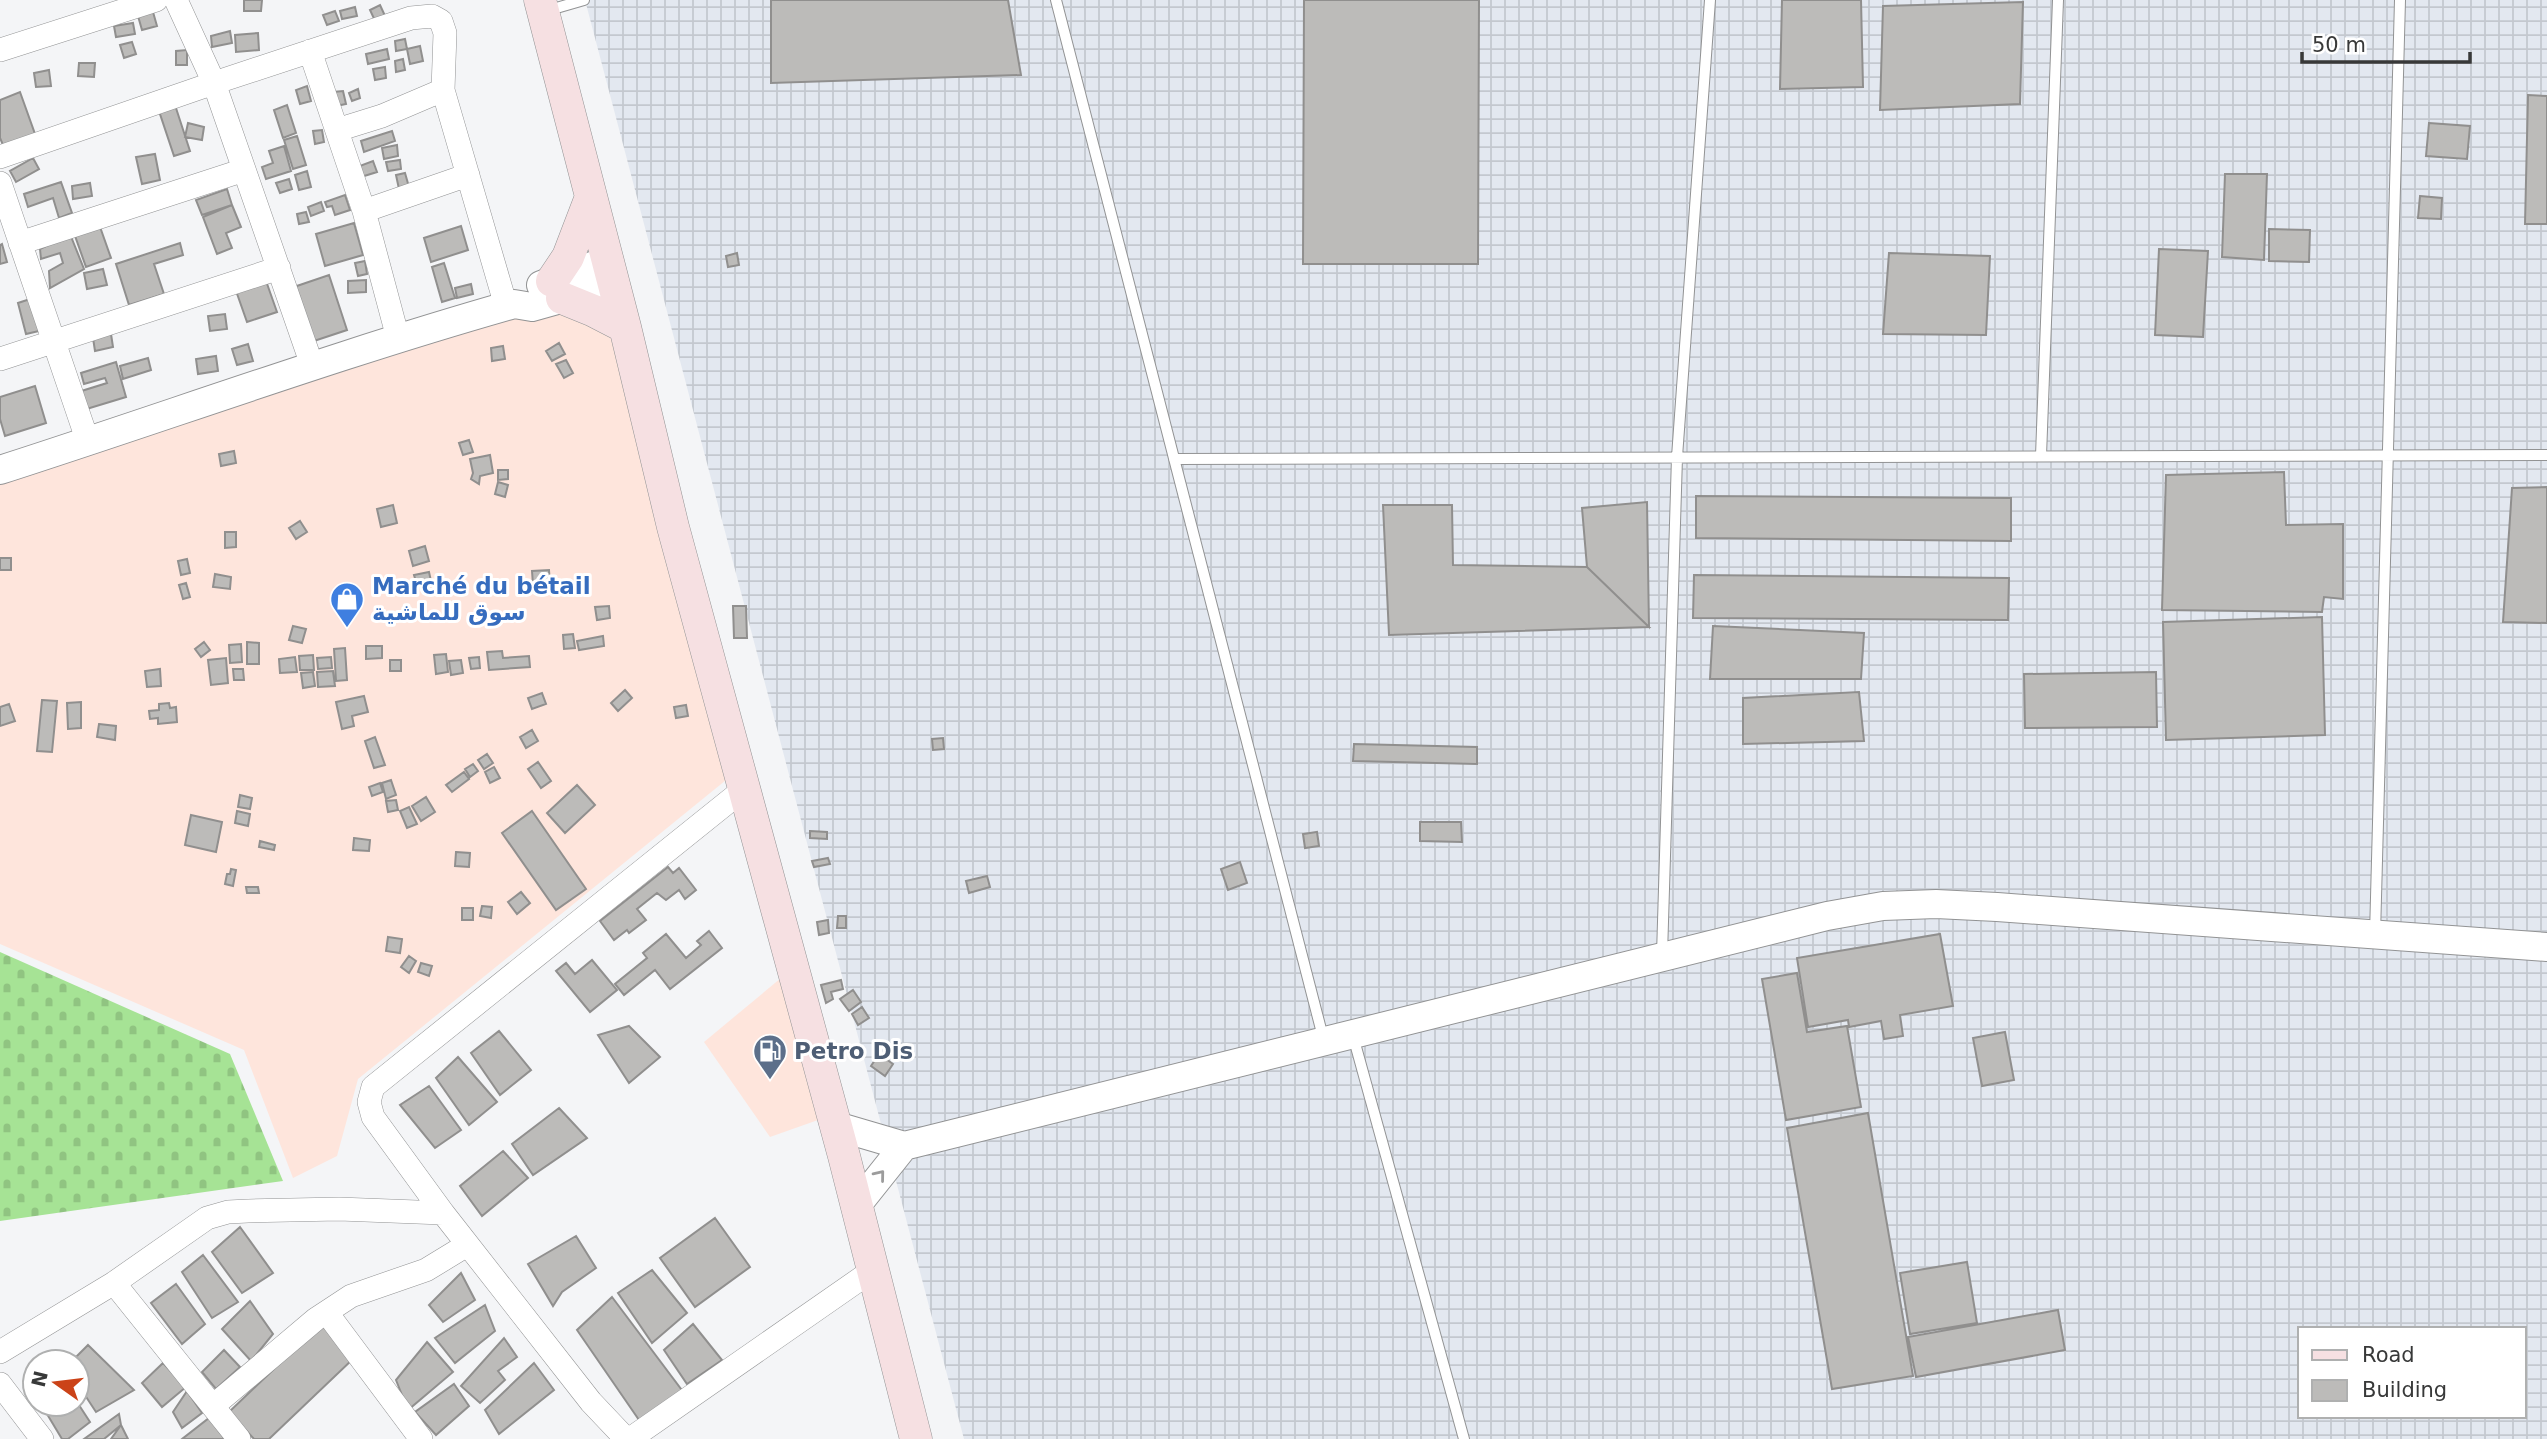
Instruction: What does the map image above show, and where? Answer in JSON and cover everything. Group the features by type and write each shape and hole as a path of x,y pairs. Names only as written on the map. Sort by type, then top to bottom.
{"main road":[{"path":"541,6 625,327 673,527 857,1205 916,1439"},
{"path":"591,197 557,290 625,327"}],"street":[{"path":"0,50 156,0"},
{"path":"176,0 214,83 313,368"},
{"path":"0,157 411,18 432,16 441,22 445,33 443,90 510,305"},
{"path":"310,51 364,211 398,338"},
{"path":"337,130 443,90"},
{"path":"20,243 244,170"},
{"path":"364,211 468,175"},
{"path":"0,183 88,442"},
{"path":"0,359 279,268"},
{"path":"0,470 398,338 510,305 532,307 557,290 611,272"},
{"path":"744,789 373,1087 369,1102 373,1117 467,1245 591,1402 628,1439 873,1270"},
{"path":"835,1126 904,1146 1827,916 1884,906 1936,904 2547,947"},
{"path":"857,1205 904,1146"},
{"path":"0,1352 114,1283 208,1218 228,1213 339,1209 443,1213"},
{"path":"213,1406 327,1312 351,1296 426,1270 467,1245"},
{"path":"114,1283 239,1439"},
{"path":"327,1312 421,1439"},
{"path":"0,1384 42,1439"}],"lane":[{"path":"541,6 584,0"},
{"path":"1056,0 1324,1041"},
{"path":"1662,957 1678,457 1710,0"},
{"path":"2041,456 2058,0"},
{"path":"2375,935 2400,0"},
{"path":"1174,459 2547,455"},
{"path":"1353,1034 1464,1439"}],"shaded area":[{"path":"585,0 2547,0 2547,1439 964,1439"},
{"name":"Marché du bétail سوق للماشية","path":"608,281 731,776 358,1079 337,1156 293,1178 244,1050 0,944 0,482"},
{"name":"Petro Dis","path":"781,978 818,1120 770,1137 704,1042"}],"green space":[{"path":"0,952 230,1054 283,1181 0,1221"}],"building":[{"path":"244,0 262,0 261,11 244,11"},
{"path":"771,0 1008,0 1021,75 771,83"},
{"path":"1304,0 1479,0 1478,264 1303,264"},
{"path":"1782,0 1861,0 1863,87 1780,89"},
{"path":"2023,2 2020,104 1880,110 1883,6"},
{"path":"380,5 386,18 376,23 370,10"},
{"path":"355,7 357,16 342,19 340,11"},
{"path":"335,11 339,21 327,25 323,15"},
{"path":"153,12 157,26 142,30 138,16"},
{"path":"133,23 135,34 116,37 114,26"},
{"path":"230,31 232,43 212,47 211,36"},
{"path":"258,33 259,50 236,52 235,35"},
{"path":"405,39 407,49 396,51 395,41"},
{"path":"132,42 136,54 124,58 120,45"},
{"path":"420,46 423,61 410,64 407,49"},
{"path":"387,49 389,59 368,64 366,54"},
{"path":"187,50 187,65 176,65 176,51"},
{"path":"403,59 405,70 396,72 395,61"},
{"path":"79,63 95,63 94,77 78,76"},
{"path":"385,67 386,78 375,80 373,69"},
{"path":"49,70 51,86 36,87 34,73"},
{"path":"307,86 311,101 300,104 296,90"},
{"path":"358,89 360,98 352,101 349,93"},
{"path":"343,91 346,104 336,106 333,92"},
{"path":"20,92 35,134 3,145 0,138 0,100"},
{"path":"2528,95 2547,96 2547,224 2525,224"},
{"path":"175,105 190,151 174,156 159,111"},
{"path":"287,105 296,133 283,138 274,110"},
{"path":"188,123 204,127 202,140 185,137"},
{"path":"2429,123 2470,126 2467,159 2426,156"},
{"path":"322,130 324,142 315,144 313,131"},
{"path":"392,131 395,141 364,152 361,141"},
{"path":"297,136 306,165 293,169 284,140"},
{"path":"397,145 398,156 384,159 382,148"},
{"path":"284,146 291,171 266,179 262,167 273,163 269,151"},
{"path":"155,154 160,180 142,184 136,157"},
{"path":"33,158 39,169 16,182 10,171"},
{"path":"400,160 401,169 388,171 386,162"},
{"path":"373,161 377,172 361,177 357,167"},
{"path":"307,171 311,187 299,190 295,175"},
{"path":"405,173 409,187 399,189 396,175"},
{"path":"2225,174 2267,174 2264,260 2222,257"},
{"path":"289,179 292,189 280,193 276,183"},
{"path":"61,182 72,213 59,218 53,198 28,207 24,194"},
{"path":"90,183 92,196 73,199 72,186"},
{"path":"227,189 232,205 202,215 196,200"},
{"path":"345,195 350,210 335,215 332,206 327,207 325,202"},
{"path":"2420,196 2442,198 2441,219 2418,218"},
{"path":"321,202 324,211 311,216 308,207"},
{"path":"232,205 241,227 226,233 232,248 217,254 203,217"},
{"path":"306,212 309,222 299,224 297,214"},
{"path":"354,223 363,255 325,266 316,234"},
{"path":"99,224 111,258 86,267 74,233"},
{"path":"461,226 468,250 431,262 424,238"},
{"path":"2269,229 2310,230 2309,262 2269,261"},
{"path":"70,234 84,269 50,288 49,271 63,263 60,253 41,259 40,249"},
{"path":"180,243 183,255 154,264 164,294 129,305 116,264"},
{"path":"2,244 7,262 0,264 0,245"},
{"path":"2159,249 2208,251 2203,337 2155,335"},
{"path":"737,253 739,265 728,267 726,256"},
{"path":"1889,253 1990,256 1986,335 1883,334"},
{"path":"365,261 367,274 358,276 355,263"},
{"path":"444,263 455,298 442,302 432,267"},
{"path":"103,269 107,285 87,289 84,273"},
{"path":"329,275 347,330 308,343 291,288"},
{"path":"265,278 277,312 247,322 235,288"},
{"path":"366,280 366,292 348,293 348,281"},
{"path":"471,284 473,294 457,298 455,288"},
{"path":"30,299 39,331 26,334 18,303"},
{"path":"225,314 227,329 210,331 208,316"},
{"path":"111,334 113,347 95,351 93,338"},
{"path":"559,343 565,354 552,361 546,351"},
{"path":"248,344 253,361 237,365 232,349"},
{"path":"503,346 505,359 492,361 491,348"},
{"path":"216,356 218,371 198,374 196,359"},
{"path":"148,358 151,370 123,379 120,366"},
{"path":"566,360 573,373 564,378 556,364"},
{"path":"116,362 126,397 80,411 75,393 107,383 105,378 84,384 81,373"},
{"path":"35,386 46,423 5,436 0,419 0,397"},
{"path":"469,440 473,452 463,455 459,443"},
{"path":"234,451 236,463 221,466 219,454"},
{"path":"490,455 493,473 480,476 479,484 471,479 473,473 470,459"},
{"path":"498,470 508,470 508,479 498,480"},
{"path":"2284,472 2286,525 2343,524 2343,599 2324,597 2322,612 2162,610 2166,475"},
{"path":"498,482 508,485 505,497 495,494"},
{"path":"2547,487 2547,623 2503,622 2512,488"},
{"path":"1696,496 2011,498 2011,541 1696,538"},
{"path":"1647,502 1649,627 1587,567 1582,508"},
{"path":"393,505 397,523 381,527 377,509"},
{"path":"1383,505 1452,505 1453,565 1587,567 1649,627 1389,635"},
{"path":"300,521 307,532 296,539 289,528"},
{"path":"225,532 236,532 236,547 225,548"},
{"path":"425,546 429,561 413,566 409,551"},
{"path":"0,558 11,558 11,570 0,570"},
{"path":"187,559 190,573 181,575 178,561"},
{"path":"549,570 550,584 533,585 532,571"},
{"path":"429,572 431,581 417,585 414,575"},
{"path":"215,574 231,577 230,589 213,587"},
{"path":"1694,575 2009,578 2008,620 1693,618"},
{"path":"186,583 190,597 183,599 179,585"},
{"path":"609,606 610,618 597,620 595,607"},
{"path":"733,606 746,606 747,638 734,638"},
{"path":"2322,617 2325,735 2166,740 2163,622"},
{"path":"293,626 306,629 302,643 289,640"},
{"path":"1713,626 1864,633 1861,679 1710,679"},
{"path":"573,634 575,648 564,649 563,635"},
{"path":"603,636 604,646 579,650 577,641"},
{"path":"204,642 210,650 201,657 195,649"},
{"path":"247,642 259,643 259,664 247,664"},
{"path":"241,644 242,662 230,663 229,645"},
{"path":"366,646 382,646 382,658 366,659"},
{"path":"345,648 347,680 336,681 334,649"},
{"path":"502,651 503,658 529,656 530,667 489,670 487,652"},
{"path":"446,654 448,672 436,674 434,655"},
{"path":"313,655 314,670 300,670 299,656"},
{"path":"295,657 297,672 280,673 279,659"},
{"path":"331,657 332,668 318,669 317,658"},
{"path":"479,657 480,668 471,669 469,658"},
{"path":"226,658 228,683 211,685 208,660"},
{"path":"390,660 401,660 401,671 390,671"},
{"path":"461,660 463,673 451,675 449,661"},
{"path":"160,669 161,686 147,687 145,671"},
{"path":"233,669 243,669 244,680 234,680"},
{"path":"333,671 335,686 318,687 317,672"},
{"path":"313,672 315,686 303,688 301,673"},
{"path":"2156,672 2157,727 2025,728 2024,674"},
{"path":"625,690 632,698 618,711 611,703"},
{"path":"1859,692 1864,741 1743,744 1743,698"},
{"path":"542,693 546,704 532,709 528,698"},
{"path":"364,696 368,712 352,716 354,726 342,729 336,702"},
{"path":"42,700 57,701 52,752 37,751"},
{"path":"81,702 81,728 68,729 67,703"},
{"path":"169,703 170,708 176,707 177,722 158,724 158,718 150,719 149,711 159,710 159,704"},
{"path":"9,704 15,721 0,726 0,707"},
{"path":"686,705 688,716 676,718 674,707"},
{"path":"99,724 116,726 115,740 97,737"},
{"path":"532,730 538,741 526,748 520,737"},
{"path":"375,737 385,765 374,768 365,741"},
{"path":"943,738 944,749 933,750 932,739"},
{"path":"1354,744 1477,747 1477,764 1353,761"},
{"path":"487,754 493,763 484,769 478,760"},
{"path":"538,762 551,781 541,788 528,769"},
{"path":"473,764 478,771 470,777 465,769"},
{"path":"494,767 500,778 490,783 485,772"},
{"path":"464,772 469,779 452,792 446,785"},
{"path":"391,780 396,795 386,799 382,783"},
{"path":"380,783 383,792 372,796 369,787"},
{"path":"577,785 595,805 565,833 547,813"},
{"path":"240,795 252,798 250,809 238,807"},
{"path":"426,797 435,812 421,821 412,806"},
{"path":"396,800 398,810 388,812 386,801"},
{"path":"409,807 417,824 407,828 400,811"},
{"path":"237,811 250,814 248,826 235,823"},
{"path":"532,811 586,889 556,910 502,833"},
{"path":"191,815 222,822 216,852 185,845"},
{"path":"1420,822 1461,822 1462,842 1420,841"},
{"path":"810,831 827,832 827,839 810,838"},
{"path":"1317,832 1319,846 1305,848 1303,834"},
{"path":"354,838 370,840 369,851 353,850"},
{"path":"260,841 275,845 274,850 259,847"},
{"path":"456,852 470,853 469,867 455,866"},
{"path":"828,858 830,864 814,867 812,861"},
{"path":"1240,862 1247,883 1228,890 1221,869"},
{"path":"668,867 673,873 679,868 696,890 685,899 679,890 666,900 657,893 637,909 646,920 614,940 600,921"},
{"path":"231,869 236,870 233,886 225,884"},
{"path":"987,876 990,887 969,893 966,881"},
{"path":"246,887 258,887 259,893 247,893"},
{"path":"521,892 530,903 517,914 508,902"},
{"path":"482,906 492,907 491,918 480,916"},
{"path":"462,908 473,908 473,920 462,920"},
{"path":"838,916 846,916 846,928 837,928"},
{"path":"828,920 829,933 819,935 817,922"},
{"path":"709,931 722,948 670,989 655,970 624,995 615,984 647,958 643,953 666,934 686,958 701,945 697,941"},
{"path":"1940,934 1953,1006 1900,1015 1903,1036 1884,1039 1881,1021 1849,1027 1848,1020 1808,1027 1797,958"},
{"path":"388,937 402,939 400,953 386,951"},
{"path":"409,956 416,961 409,973 401,967"},
{"path":"592,960 617,990 590,1012 556,971 566,963 575,974"},
{"path":"421,963 432,966 429,976 418,972"},
{"path":"1797,973 1807,1032 1847,1026 1861,1107 1786,1120 1762,979"},
{"path":"841,980 843,989 831,992 833,999 826,1003 821,985"},
{"path":"853,990 861,1002 849,1011 840,999"},
{"path":"862,1007 869,1018 858,1025 852,1014"},
{"path":"629,1026 660,1057 629,1083 598,1035"},
{"path":"499,1031 531,1070 500,1095 471,1053"},
{"path":"2005,1032 2014,1080 1982,1086 1973,1038"},
{"path":"879,1054 893,1064 885,1076 871,1066"},
{"path":"458,1057 497,1102 469,1125 436,1078"},
{"path":"429,1086 461,1130 435,1148 400,1105"},
{"path":"559,1108 587,1138 533,1175 512,1144"},
{"path":"1868,1113 1913,1376 1832,1389 1787,1128"},
{"path":"503,1151 528,1178 482,1216 460,1186"},
{"path":"715,1218 750,1267 695,1307 660,1258"},
{"path":"240,1227 273,1273 242,1293 212,1252"},
{"path":"576,1236 596,1268 562,1292 553,1306 528,1264"},
{"path":"203,1255 238,1302 212,1318 182,1272"},
{"path":"1967,1262 1977,1323 1910,1334 1900,1273"},
{"path":"652,1270 687,1313 652,1343 618,1293"},
{"path":"461,1273 475,1300 443,1322 429,1305"},
{"path":"176,1284 205,1324 182,1344 151,1303"},
{"path":"612,1297 684,1393 639,1420 577,1330"},
{"path":"250,1301 273,1334 251,1361 222,1329"},
{"path":"485,1305 495,1331 455,1363 435,1338"},
{"path":"2058,1310 2065,1350 1916,1377 1908,1337"},
{"path":"321,1324 354,1358 269,1439 254,1439 229,1412"},
{"path":"693,1324 722,1360 687,1384 664,1350"},
{"path":"504,1338 517,1357 498,1371 505,1380 480,1403 461,1386"},
{"path":"427,1342 453,1372 408,1410 396,1380"},
{"path":"88,1345 134,1390 96,1412 91,1404 91,1348 85,1348"},
{"path":"224,1350 240,1367 216,1389 202,1372"},
{"path":"163,1363 186,1387 162,1407 142,1383"},
{"path":"534,1363 554,1390 499,1434 485,1410"},
{"path":"454,1384 469,1406 436,1435 415,1412"},
{"path":"187,1391 202,1413 182,1428 173,1412"},
{"path":"119,1414 121,1425 104,1439 84,1439"},
{"path":"49,1418 87,1418 90,1422 68,1439 62,1439"},
{"path":"209,1418 225,1439 182,1439"},
{"path":"121,1425 128,1439 111,1439"}],"place":[{"name":"Marché du bétail سوق للماشية","path":"347,629"},
{"name":"Petro Dis","path":"770,1081"}]}
